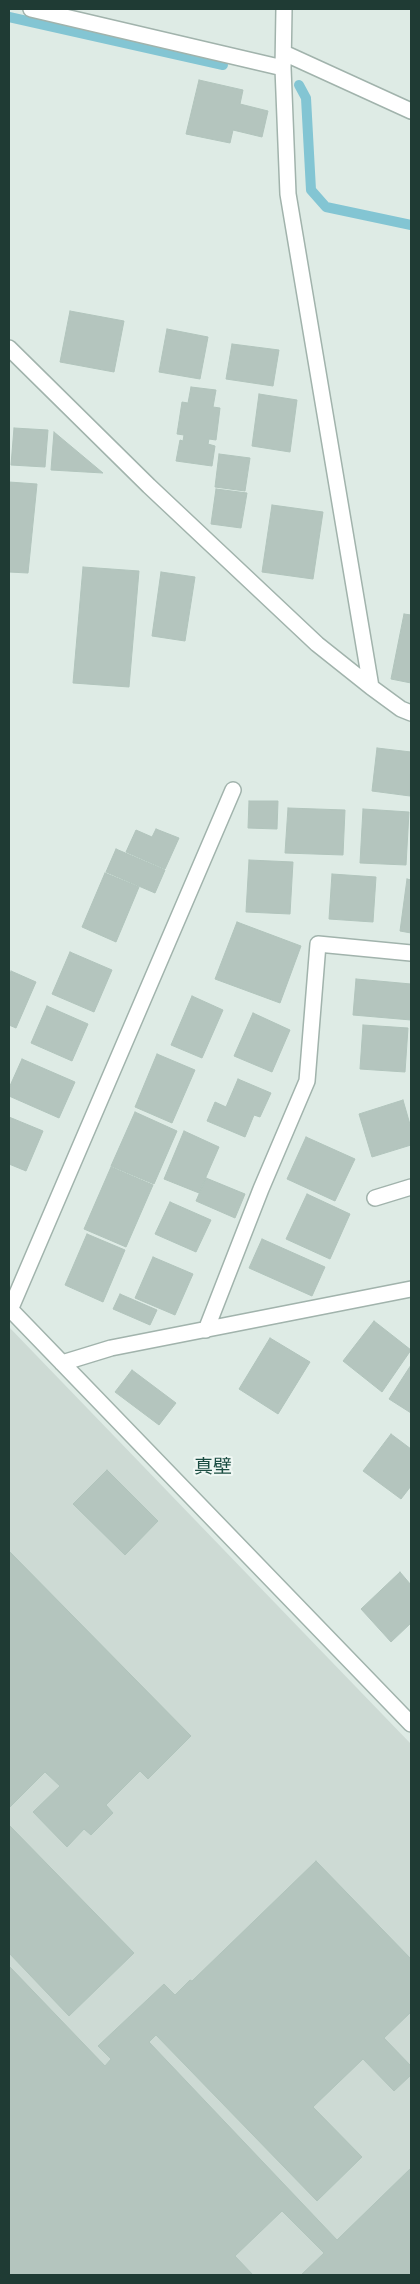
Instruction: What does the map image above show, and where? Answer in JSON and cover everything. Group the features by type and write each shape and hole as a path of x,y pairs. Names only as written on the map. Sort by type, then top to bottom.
{"street":[{"path":"31,9 284,60 411,111"},
{"path":"284,9 288,194 371,687"},
{"path":"9,348 149,486 317,644 371,687 401,708 411,712"},
{"path":"233,790 9,1309 411,1724"},
{"path":"206,1330 261,1190 307,1081 318,944 411,953"},
{"path":"375,1198 411,1187"},
{"path":"62,1363 111,1348 411,1289"}],"shaded area":[{"path":"9,1327 411,1744 411,2275 9,2275"}],"building":[{"path":"199,80 243,90 240,104 268,111 262,137 233,130 230,143 186,134"},
{"path":"70,311 124,321 114,372 60,362"},
{"path":"167,329 208,337 200,379 159,372"},
{"path":"232,344 279,350 273,386 226,379"},
{"path":"191,387 216,390 213,407 220,408 216,440 209,439 208,444 215,446 212,466 176,461 180,440 183,441 184,435 177,434 182,402 188,403"},
{"path":"259,394 297,400 290,452 252,446"},
{"path":"14,428 48,430 45,467 11,465"},
{"path":"54,432 103,473 51,470"},
{"path":"219,454 250,458 245,491 215,487"},
{"path":"9,482 37,484 28,573 9,572"},
{"path":"216,489 247,493 241,528 211,524"},
{"path":"272,505 323,512 313,579 262,572"},
{"path":"83,567 139,571 129,687 73,683"},
{"path":"161,572 195,577 185,641 152,636"},
{"path":"404,614 411,615 411,683 391,679"},
{"path":"377,748 411,752 410,796 372,791"},
{"path":"249,801 278,801 277,829 248,828"},
{"path":"288,808 345,810 343,855 285,853"},
{"path":"363,809 409,812 406,865 360,863"},
{"path":"156,829 179,838 165,869 126,852 136,830 152,837"},
{"path":"116,849 165,870 155,893 106,872"},
{"path":"249,860 293,862 290,914 246,912"},
{"path":"105,873 139,887 116,942 82,927"},
{"path":"332,874 376,877 373,922 329,919"},
{"path":"407,879 411,880 411,933 400,931"},
{"path":"237,922 301,946 280,1003 215,979"},
{"path":"70,952 112,970 94,1012 52,994"},
{"path":"11,971 36,982 16,1028 9,1025 9,977"},
{"path":"356,979 411,984 411,1020 353,1015"},
{"path":"192,996 223,1010 202,1058 171,1045"},
{"path":"47,1006 88,1024 72,1061 31,1043"},
{"path":"253,1013 290,1030 272,1072 234,1056"},
{"path":"363,1025 408,1028 405,1072 360,1069"},
{"path":"157,1054 195,1070 172,1123 135,1107"},
{"path":"22,1059 75,1082 59,1118 9,1096 9,1088"},
{"path":"238,1079 271,1093 260,1117 254,1115 245,1137 207,1121 215,1102 226,1107"},
{"path":"403,1100 411,1128 411,1145 372,1157 359,1114"},
{"path":"135,1112 177,1131 154,1184 111,1166"},
{"path":"9,1117 43,1131 26,1171 9,1164"},
{"path":"184,1131 219,1147 199,1193 164,1179"},
{"path":"306,1137 355,1159 335,1201 287,1179"},
{"path":"111,1167 153,1185 126,1247 84,1229"},
{"path":"206,1178 245,1194 235,1218 196,1201"},
{"path":"307,1194 350,1214 330,1259 286,1239"},
{"path":"170,1202 211,1220 196,1252 155,1234"},
{"path":"87,1234 125,1250 103,1302 65,1285"},
{"path":"262,1239 325,1267 312,1296 249,1268"},
{"path":"153,1257 193,1274 175,1315 135,1298"},
{"path":"120,1294 157,1310 150,1325 113,1309"},
{"path":"374,1321 411,1350 382,1392 343,1361"},
{"path":"270,1338 310,1362 278,1414 239,1389"},
{"path":"411,1365 411,1413 389,1399"},
{"path":"132,1370 176,1403 159,1425 115,1392"},
{"path":"391,1434 411,1449 411,1486 401,1499 363,1471"},
{"path":"107,1470 158,1521 125,1555 73,1504"},
{"path":"9,1551 191,1736 148,1779 140,1771 106,1805 113,1813 91,1835 84,1829 67,1847 33,1812 60,1786 45,1772 9,1808"},
{"path":"400,1572 411,1585 411,1623 391,1642 361,1609"},
{"path":"9,1825 134,1953 69,2016 9,1953"},
{"path":"316,1861 411,1959 411,2012 384,2038 411,2066 411,2075 394,2091 363,2059 313,2107 362,2157 317,2201 156,2035 149,2042 337,2240 411,2168 411,2275 301,2275 324,2253 282,2211 235,2256 253,2275 9,2275 9,1966 105,2066 111,2059 98,2046 164,1984 175,1995 190,1980 192,1981"}],"waterway":[{"path":"9,17 223,65"},
{"path":"299,85 306,98 311,190 326,207 411,225"}],"district":[{"name":"真壁","path":"213,1468"}]}
